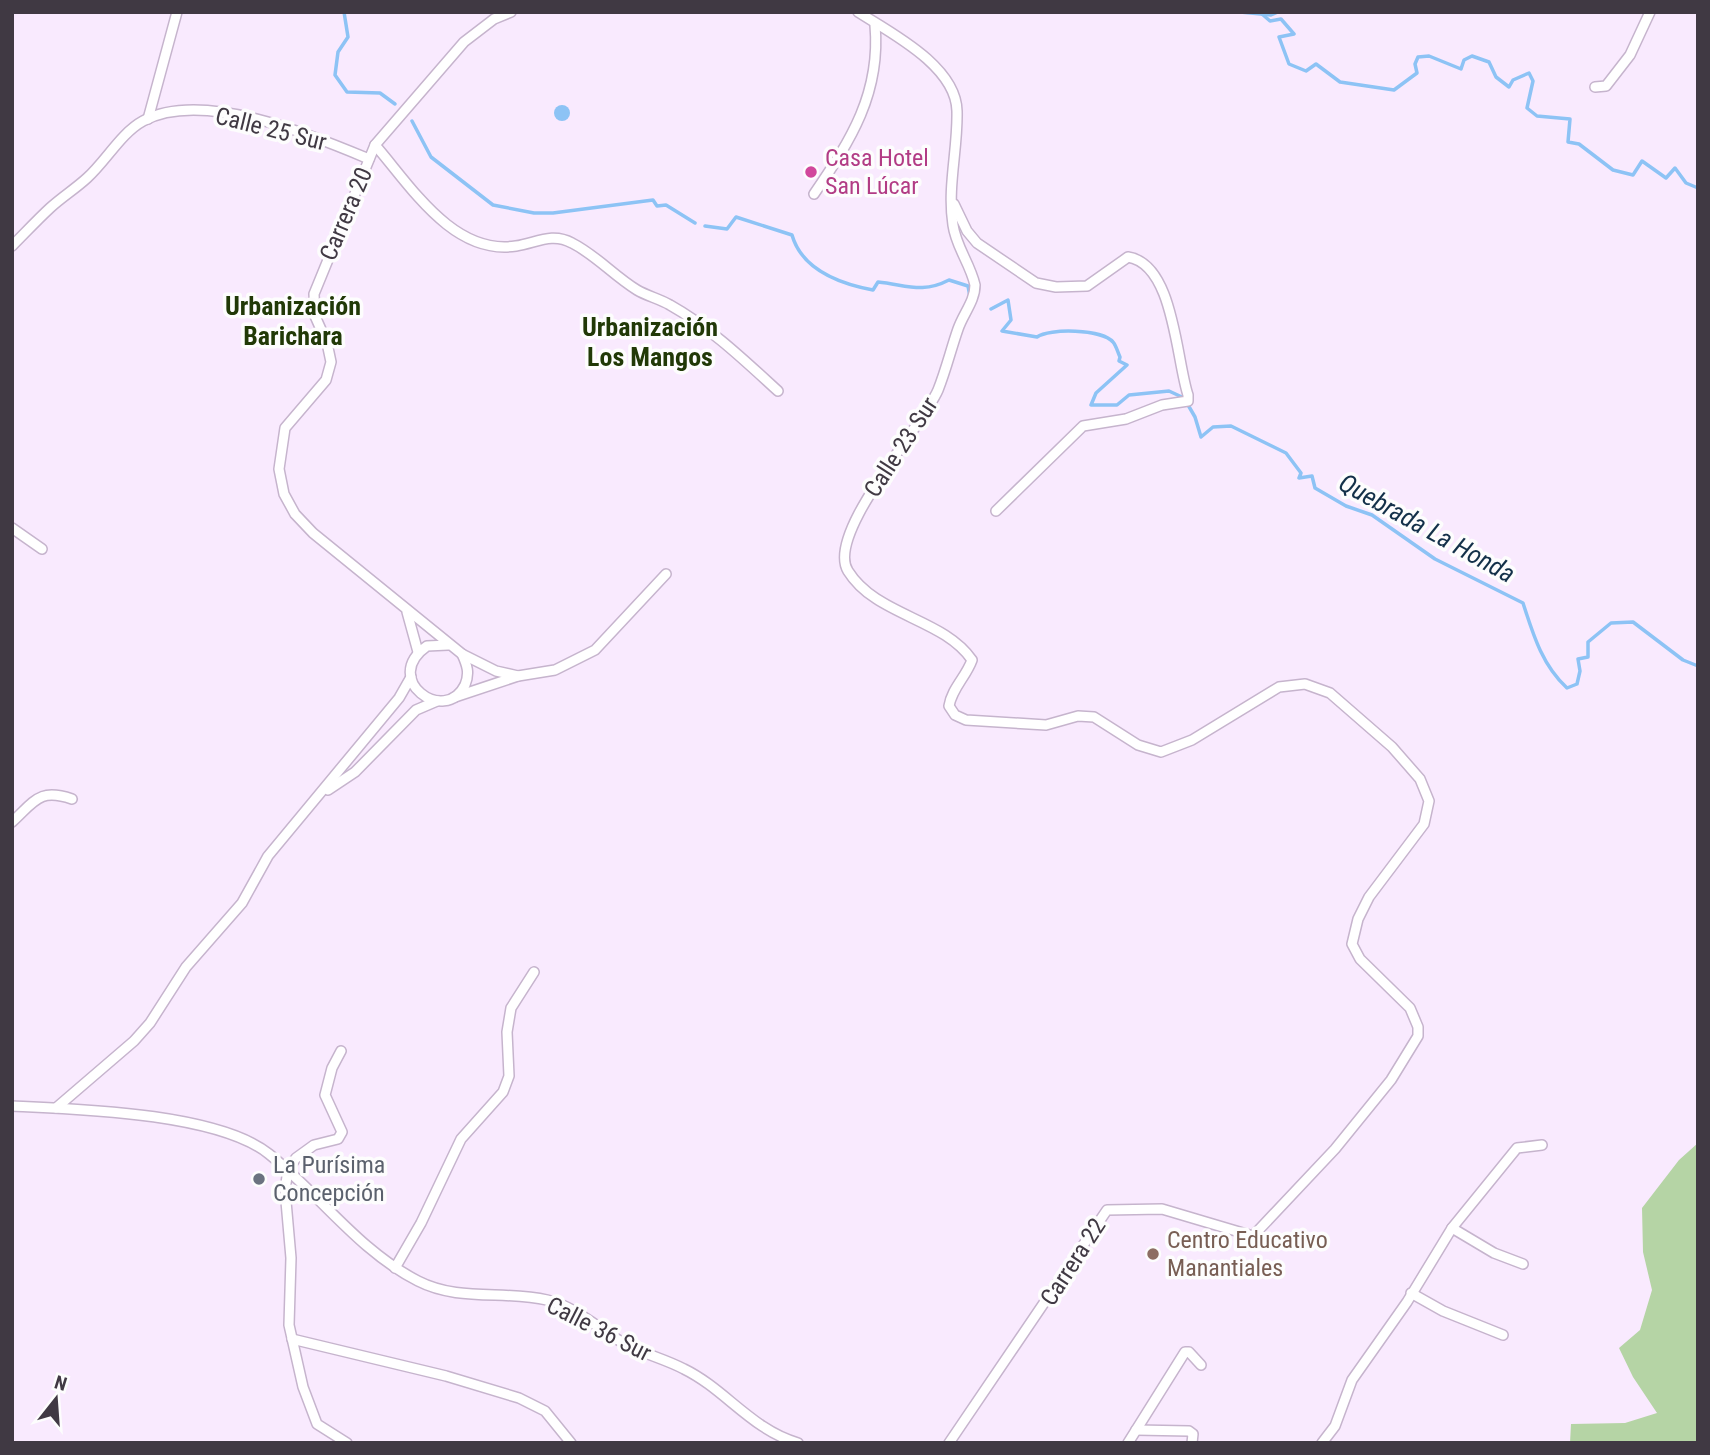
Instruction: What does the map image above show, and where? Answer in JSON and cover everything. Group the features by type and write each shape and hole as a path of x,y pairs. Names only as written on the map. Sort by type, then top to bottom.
{"street":[{"path":"12,246 49,208 86,179 129,132 148,119 177,12"},
{"name":"Carrera 20","path":"448,645 295,514 284,494 279,469 279,449 285,428 329,372 330,352 315,316 314,294 375,145 464,43 494,19 511,12"},
{"name":"Calle 23 Sur","path":"858,12 920,52 950,85 957,109 951,195 956,242 973,275 975,293 957,330 938,390 865,501 850,531 843,561 862,586 888,606 962,646 972,660 967,673 951,695 949,706 955,715 967,720 1046,725 1078,716 1094,717 1138,745 1161,752 1202,735 1279,687 1305,684 1330,693 1392,747 1420,779 1429,801 1428,813 1416,839 1369,897 1358,919 1352,944 1360,959 1410,1008 1418,1027 1418,1036"},
{"path":"1595,87 1606,86 1619,73 1650,12"},
{"path":"814,194 850,138 870,94 875,60 875,25"},
{"name":"Calle 25 Sur","path":"148,119 194,112 236,116 304,133 369,159"},
{"path":"375,145 437,215 461,234 479,242 506,246 553,237 571,242 636,289 669,304 727,344 778,391"},
{"path":"951,195 967,231 977,243 1036,283 1056,287 1087,286 1128,257 1138,258 1147,265 1162,287 1188,395 1188,401 1162,405 1117,421 1083,426 996,511"},
{"path":"12,528 42,549"},
{"path":"320,795 355,772 416,710 519,676 555,670 595,650 666,575"},
{"path":"407,612 418,652"},
{"path":"56,1108 134,1041 150,1023 186,967 242,903 268,856 399,698 411,677 413,660 418,652 437,643 448,645 496,671 519,676"},
{"path":"454,697 463,689 468,677 468,665 462,654"},
{"path":"411,677 420,694 438,701"},
{"path":"12,822 41,795 57,794 72,799"},
{"path":"395,1268 421,1223 461,1139 503,1092 509,1076 507,1032 511,1008 534,972"},
{"name":"Carrera 22","path":"949,1443 1012,1354 1107,1210 1162,1209 1253,1236 1335,1149 1391,1080 1418,1036"},
{"path":"341,1051 332,1068 325,1095 342,1132 338,1139 304,1151 288,1170 285,1190 291,1258 289,1325 303,1387 317,1424 347,1443"},
{"name":"Calle 36 Sur","path":"12,1106 145,1117 220,1132 253,1143 288,1170 357,1238 395,1268 420,1282 463,1294 532,1297 561,1305 628,1345 684,1369 769,1432 798,1443"},
{"path":"1322,1443 1335,1426 1352,1380 1452,1227 1517,1148 1542,1145"},
{"path":"1452,1227 1494,1253 1523,1264"},
{"path":"1411,1293 1443,1311 1503,1335"},
{"path":"292,1339 446,1376 519,1398 545,1411 571,1443"},
{"path":"1128,1443 1185,1352 1189,1352 1201,1365"},
{"path":"1136,1430 1189,1431 1193,1434 1192,1443"}],"green space":[{"path":"1698,1143 1698,1443 1570,1443 1571,1424 1625,1423 1657,1413 1633,1377 1619,1348 1640,1330 1652,1290 1643,1252 1642,1208 1679,1160"}],"water":[{"path":"559,105 565,105 570,113 568,119 559,121 554,116 554,110"}],"waterway":[{"name":"Quebrada La Honda","path":"344,12 348,37 338,52 335,75 347,92 380,93 395,104"},
{"path":"1240,12 1271,15 1278,12"},
{"path":"1262,14 1270,21 1281,19 1294,34 1279,37 1289,64 1306,71 1316,64 1340,82 1394,90 1417,73 1415,64 1418,57 1429,56 1461,69 1464,60 1472,56 1489,62 1496,77 1509,87 1513,80 1529,73 1533,81 1527,108 1537,116 1570,119 1568,142 1579,144 1613,170 1633,175 1642,161 1666,178 1675,168 1686,183 1698,188"},
{"name":"Quebrada La Honda","path":"412,121 431,157 493,205 534,213 553,213 653,200 657,206 666,205 695,223"},
{"name":"Quebrada La Honda","path":"705,226 727,229 736,217 792,235 804,258 824,273 848,284 873,290 878,282 922,288 949,280 968,286 970,297"},
{"name":"Quebrada La Honda","path":"991,309 1008,300 1011,320 1002,331 1037,337 1052,332 1087,332 1113,342 1120,357 1119,361 1127,365 1096,393 1091,405 1117,405 1129,395 1169,391 1184,398 1195,417 1201,437 1213,427 1231,426 1286,453 1301,473 1299,478 1312,476 1315,488 1346,506 1372,515 1435,559 1523,603 1545,659 1567,688 1577,684 1580,671 1578,659 1588,657 1588,642 1611,623 1633,622 1683,660 1698,666"}],"place":[{"name":"Casa Hotel San Lúcar","path":"811,172"},
{"name":"La Purísima Concepción","path":"259,1179"},
{"name":"Centro Educativo Manantiales","path":"1153,1254"}],"district":[{"name":"Urbanización Barichara","path":"293,321"},
{"name":"Urbanización Los Mangos","path":"650,342"}]}
